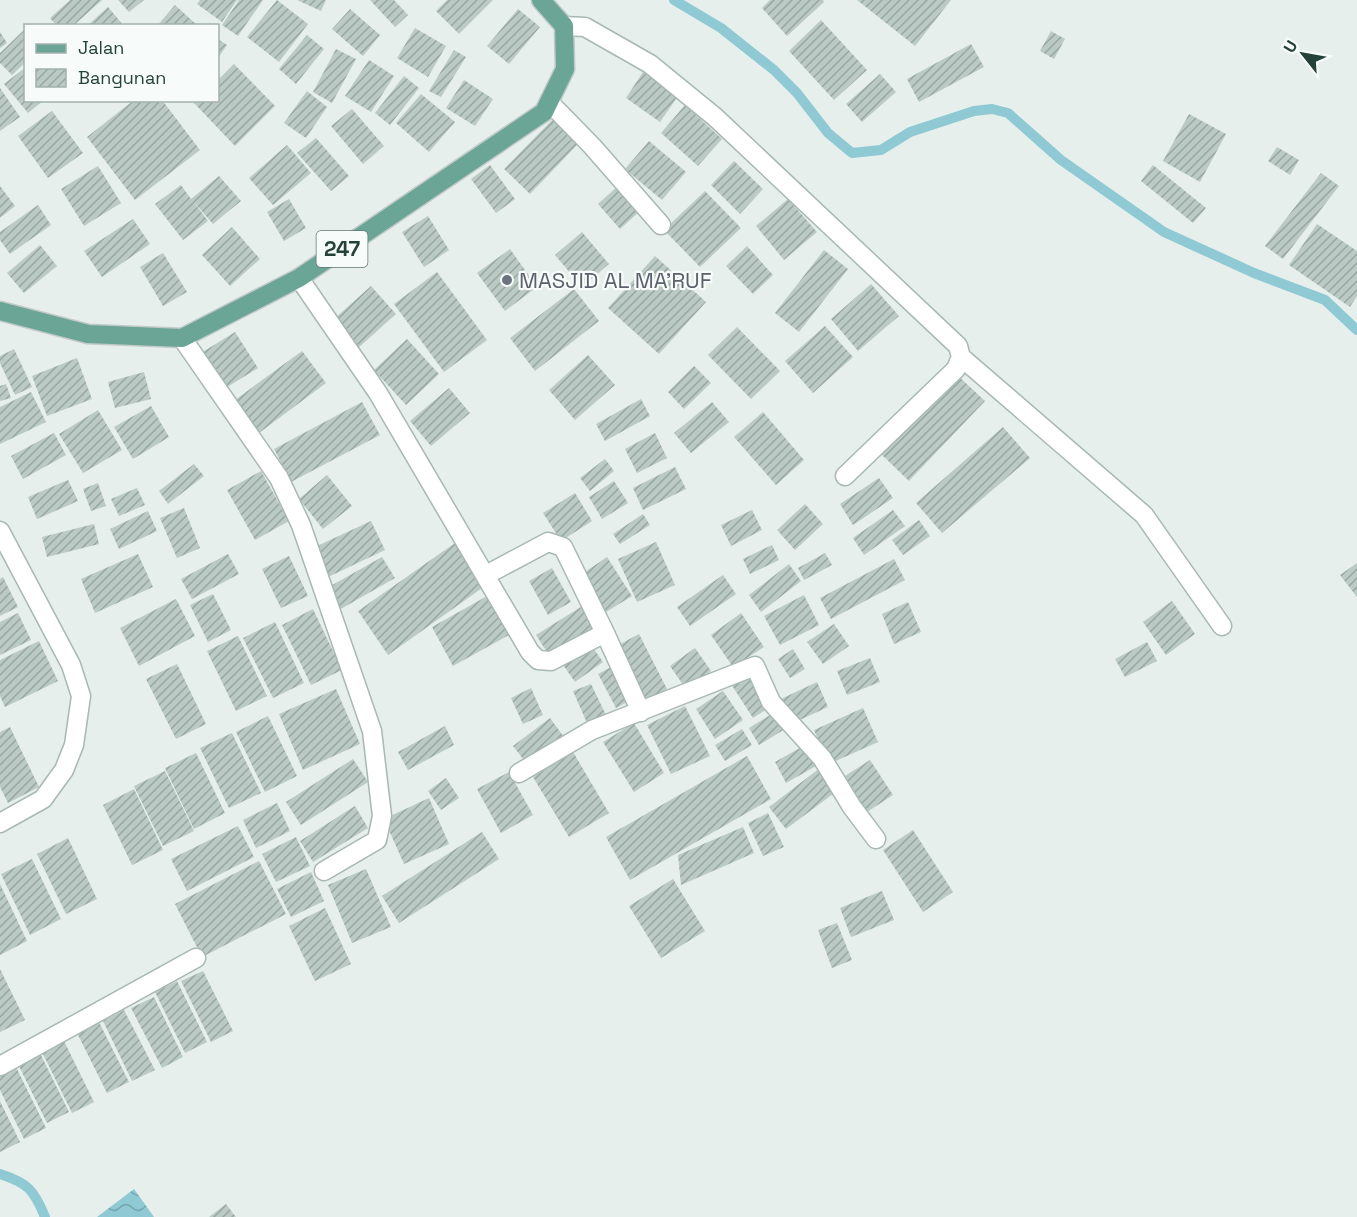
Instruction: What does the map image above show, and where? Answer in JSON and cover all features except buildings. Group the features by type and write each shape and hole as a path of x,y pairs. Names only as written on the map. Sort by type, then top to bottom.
{"main road":[{"path":"541,0 564,26"},
{"name":"247","path":"0,311 88,334 182,338 299,278 544,112 565,69 564,26"}],"street":[{"path":"564,26 585,27 650,64 715,117 958,346 961,357 1144,515 1222,626"},
{"path":"549,102 592,146 661,225"},
{"path":"299,278 378,393 530,652 538,660 551,661 605,633"},
{"path":"182,338 279,478 301,525 372,731 382,816 377,840 324,871"},
{"path":"845,476 956,369 961,357"},
{"path":"0,531 71,666 81,696 74,745 64,770 43,799 0,823"},
{"path":"486,575 548,542 563,547 641,712"},
{"path":"519,773 592,730 755,666 771,702 822,758 852,807 876,839"},
{"path":"0,1066 196,958"}],"water":[{"path":"134,1189 154,1217 97,1217"}],"waterway":[{"path":"674,0 721,28 774,70 797,93 828,133 852,153 881,150 910,132 974,111 992,109 1008,113 1061,160 1164,232 1254,273 1325,300 1357,330"},
{"path":"0,1174 24,1184 37,1200 45,1217"}],"place":[{"name":"MASJID AL MA'RUF","path":"507,280"}]}
